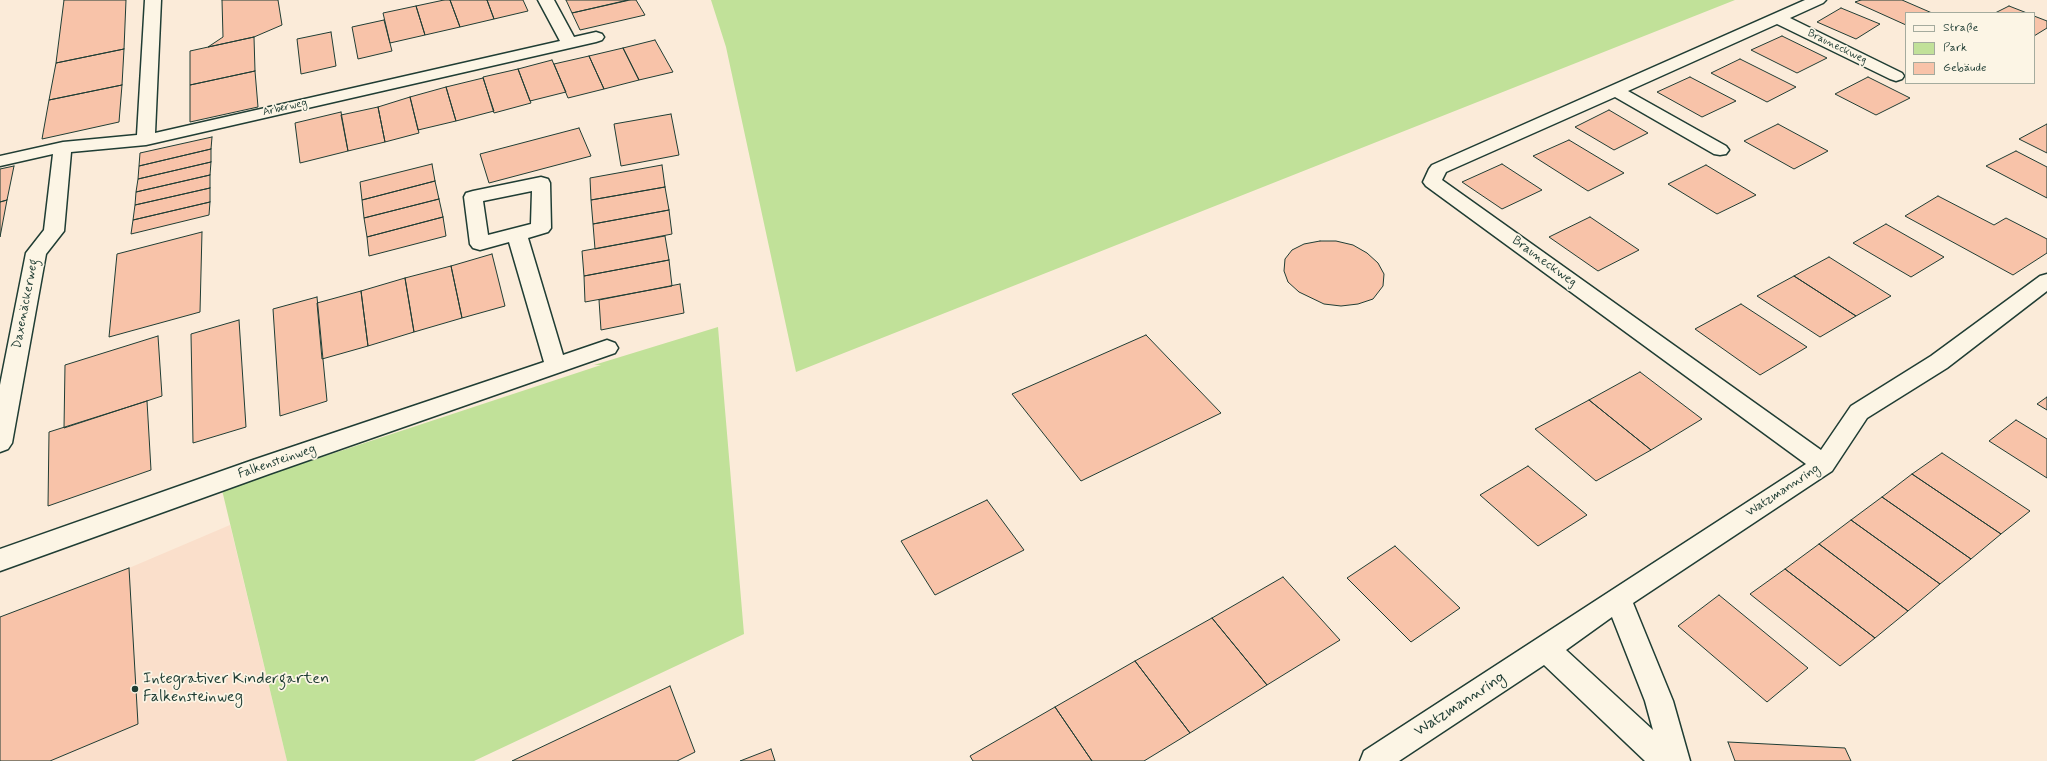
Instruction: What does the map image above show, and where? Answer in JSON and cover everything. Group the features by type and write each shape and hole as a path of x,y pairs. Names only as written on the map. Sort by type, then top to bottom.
{"street":[{"path":"146,140 153,0"},
{"path":"546,0 569,43"},
{"name":"Brauneckweg","path":"1818,0 1438,168 1432,182 1824,464"},
{"name":"Brauneckweg","path":"1777,18 1896,76"},
{"name":"Arberweg","path":"0,161 63,147 146,140 596,37"},
{"path":"1615,90 1720,150"},
{"name":"Daxenäckerweg","path":"0,443 36,253 54,231 63,147"},
{"path":"517,235 556,366"},
{"name":"Watzmannring","path":"1374,761 1546,649 1618,599 1824,464 1859,412 1939,362 2047,281"},
{"name":"Falkensteinweg","path":"0,560 608,348"},
{"path":"1618,599 1659,702 1676,761"},
{"path":"1546,649 1666,761"}],"shaded area":[{"name":"Integrativer Kindergarten Falkensteinweg","path":"230,525 287,761 0,761 0,617 129,568"}],"green space":[{"path":"711,0 1735,0 796,372 726,47"},
{"path":"718,327 744,634 474,761 287,761 222,490 601,365 594,365"}],"building":[{"path":"64,0 126,0 124,49 56,63"},
{"path":"222,0 278,0 282,25 254,37 208,47 223,37"},
{"path":"450,0 460,27 425,35 416,6"},
{"path":"450,0 487,0 494,19 460,27"},
{"path":"487,0 523,0 528,11 494,19"},
{"path":"566,0 628,0 572,13"},
{"path":"636,0 645,15 580,30 572,13"},
{"path":"1861,0 1902,0 1930,12 1905,12 1905,25 1855,2"},
{"path":"416,6 425,35 390,43 383,13"},
{"path":"2009,6 2024,12 1997,12"},
{"path":"1841,8 1880,24 1856,39 1817,22"},
{"path":"2035,16 2047,21 2047,28 2035,35"},
{"path":"384,20 392,51 358,59 352,27"},
{"path":"331,32 336,66 301,74 297,39"},
{"path":"1782,36 1827,58 1797,73 1751,50"},
{"path":"254,37 255,71 190,85 190,51"},
{"path":"655,40 673,72 639,80 623,48"},
{"path":"623,48 639,80 604,89 589,56"},
{"path":"124,49 122,85 49,100 56,63"},
{"path":"589,56 604,89 568,98 554,64"},
{"path":"1740,59 1796,87 1767,102 1711,73"},
{"path":"552,60 566,92 530,101 518,69"},
{"path":"518,69 531,103 494,113 483,77"},
{"path":"255,71 258,107 190,122 190,85"},
{"path":"1690,77 1736,101 1702,117 1657,92"},
{"path":"1868,77 1910,98 1876,115 1835,94"},
{"path":"483,78 494,111 456,121 446,87"},
{"path":"122,85 119,122 42,139 49,100"},
{"path":"446,87 456,121 418,130 410,97"},
{"path":"410,97 419,133 385,142 378,107"},
{"path":"378,107 385,142 348,151 341,115"},
{"path":"1609,110 1648,133 1614,150 1575,127"},
{"path":"341,112 348,151 300,163 295,123"},
{"path":"671,114 679,155 621,166 614,124"},
{"path":"1778,124 1828,151 1794,169 1744,141"},
{"path":"2047,124 2047,153 2019,139"},
{"path":"579,128 591,156 489,183 480,154"},
{"path":"212,137 211,149 139,166 140,153"},
{"path":"1569,140 1624,173 1588,191 1533,156"},
{"path":"211,149 211,162 138,179 139,166"},
{"path":"2016,151 2047,167 2047,198 1986,166"},
{"path":"211,162 210,175 136,192 138,179"},
{"path":"432,164 435,181 362,200 360,182"},
{"path":"1502,164 1542,190 1502,209 1462,182"},
{"path":"662,165 665,187 591,200 590,178"},
{"path":"1706,165 1756,195 1717,214 1668,184"},
{"path":"14,166 7,200 0,202 0,169"},
{"path":"210,175 210,188 135,205 136,192"},
{"path":"435,181 439,199 364,218 362,200"},
{"path":"665,187 669,210 593,224 591,200"},
{"path":"210,188 210,202 133,220 135,205"},
{"path":"1938,196 1994,225 2006,218 2047,239 2047,253 2013,275 1905,216"},
{"path":"439,199 443,217 367,237 364,218"},
{"path":"7,200 0,237 0,202"},
{"path":"210,202 209,215 131,234 133,220"},
{"path":"669,210 672,234 595,249 593,224"},
{"path":"443,217 446,236 369,256 367,237"},
{"path":"1590,217 1639,250 1598,271 1549,237"},
{"path":"1886,224 1944,257 1911,277 1853,243"},
{"path":"202,232 200,312 109,337 117,254"},
{"path":"665,236 669,260 584,276 582,251"},
{"path":"1320,241 1336,241 1353,245 1367,253 1378,263 1384,274 1383,286 1373,299 1358,304 1341,306 1324,304 1299,292 1288,282 1284,271 1285,259 1292,250 1304,244"},
{"path":"492,254 505,306 462,318 451,266"},
{"path":"1829,257 1891,296 1856,316 1794,276"},
{"path":"669,260 672,286 585,302 584,276"},
{"path":"451,266 462,318 414,332 405,278"},
{"path":"1794,276 1856,316 1820,337 1757,296"},
{"path":"405,278 414,332 368,346 361,291"},
{"path":"680,284 684,313 601,330 599,300"},
{"path":"361,291 368,346 322,359 317,303"},
{"path":"317,297 327,401 280,416 273,309"},
{"path":"1741,304 1807,347 1760,375 1695,329"},
{"path":"239,320 246,427 193,443 191,334"},
{"path":"1146,335 1221,413 1081,481 1012,394"},
{"path":"158,336 162,396 64,428 65,365"},
{"path":"1640,372 1702,419 1651,450 1589,400"},
{"path":"2047,397 2047,410 2037,404"},
{"path":"1589,400 1651,450 1596,481 1535,429"},
{"path":"147,401 151,470 48,506 49,432"},
{"path":"2016,420 2047,439 2047,478 1989,441"},
{"path":"1942,453 2030,511 2001,534 1912,474"},
{"path":"1528,466 1587,515 1538,546 1480,495"},
{"path":"1912,474 2001,534 1971,559 1882,497"},
{"path":"1882,497 1971,559 1940,584 1851,520"},
{"path":"987,500 1024,550 935,595 901,541"},
{"path":"1851,520 1940,584 1908,611 1819,544"},
{"path":"1819,544 1908,611 1875,638 1785,569"},
{"path":"1395,546 1460,608 1411,642 1347,578"},
{"path":"129,568 138,724 50,761 0,761 0,617"},
{"path":"1785,569 1875,638 1840,666 1750,594"},
{"path":"1283,577 1340,640 1267,685 1212,618"},
{"path":"1719,595 1808,668 1767,702 1678,626"},
{"path":"1212,618 1267,685 1190,733 1135,661"},
{"path":"1135,661 1190,733 1144,761 1092,761 1055,707"},
{"path":"670,686 695,752 677,761 512,761"},
{"path":"1055,707 1092,761 973,761 970,756"},
{"path":"1728,742 1845,748 1851,761 1735,761"},
{"path":"771,749 775,761 740,761"}],"place":[{"name":"Integrativer Kindergarten Falkensteinweg","path":"135,689"}]}
